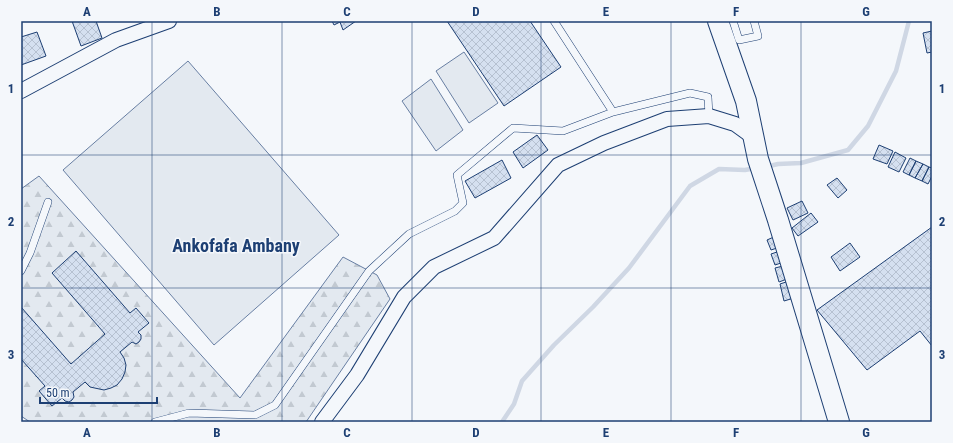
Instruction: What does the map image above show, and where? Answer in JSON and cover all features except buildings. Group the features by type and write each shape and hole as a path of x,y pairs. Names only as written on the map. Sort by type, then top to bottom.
{"street":[{"path":"21,91 116,40 169,21"},
{"path":"718,21 746,101 758,159 839,422"},
{"path":"322,422 357,375 404,297 434,267 494,238 558,166 604,143 667,119 709,116 735,124 753,136"}],"lane":[{"path":"554,21 613,112"},
{"path":"733,21 739,40 758,36 754,21"},
{"path":"155,422 189,413 255,415 275,405 369,271 408,234 455,211 463,203 457,175 513,128 563,132 613,112 690,93 708,97 709,116"},
{"path":"21,271 30,253 48,202"}],"green space":[{"path":"464,52 498,103 469,123 436,71"},
{"path":"188,61 339,235 214,345 63,170"},
{"path":"431,79 463,130 436,151 402,101"},
{"path":"39,176 240,398 343,257 377,275 390,299 306,422 30,422 21,416 21,189"}],"waterway":[{"path":"765,167 778,164 801,163 848,150 868,126 896,71 909,21"},
{"path":"502,422 514,404 522,381 554,345 593,307 629,268 690,186 719,169 745,170 756,168"}],"district":[{"name":"Ankofafa Ambany","path":"236,245"}]}
